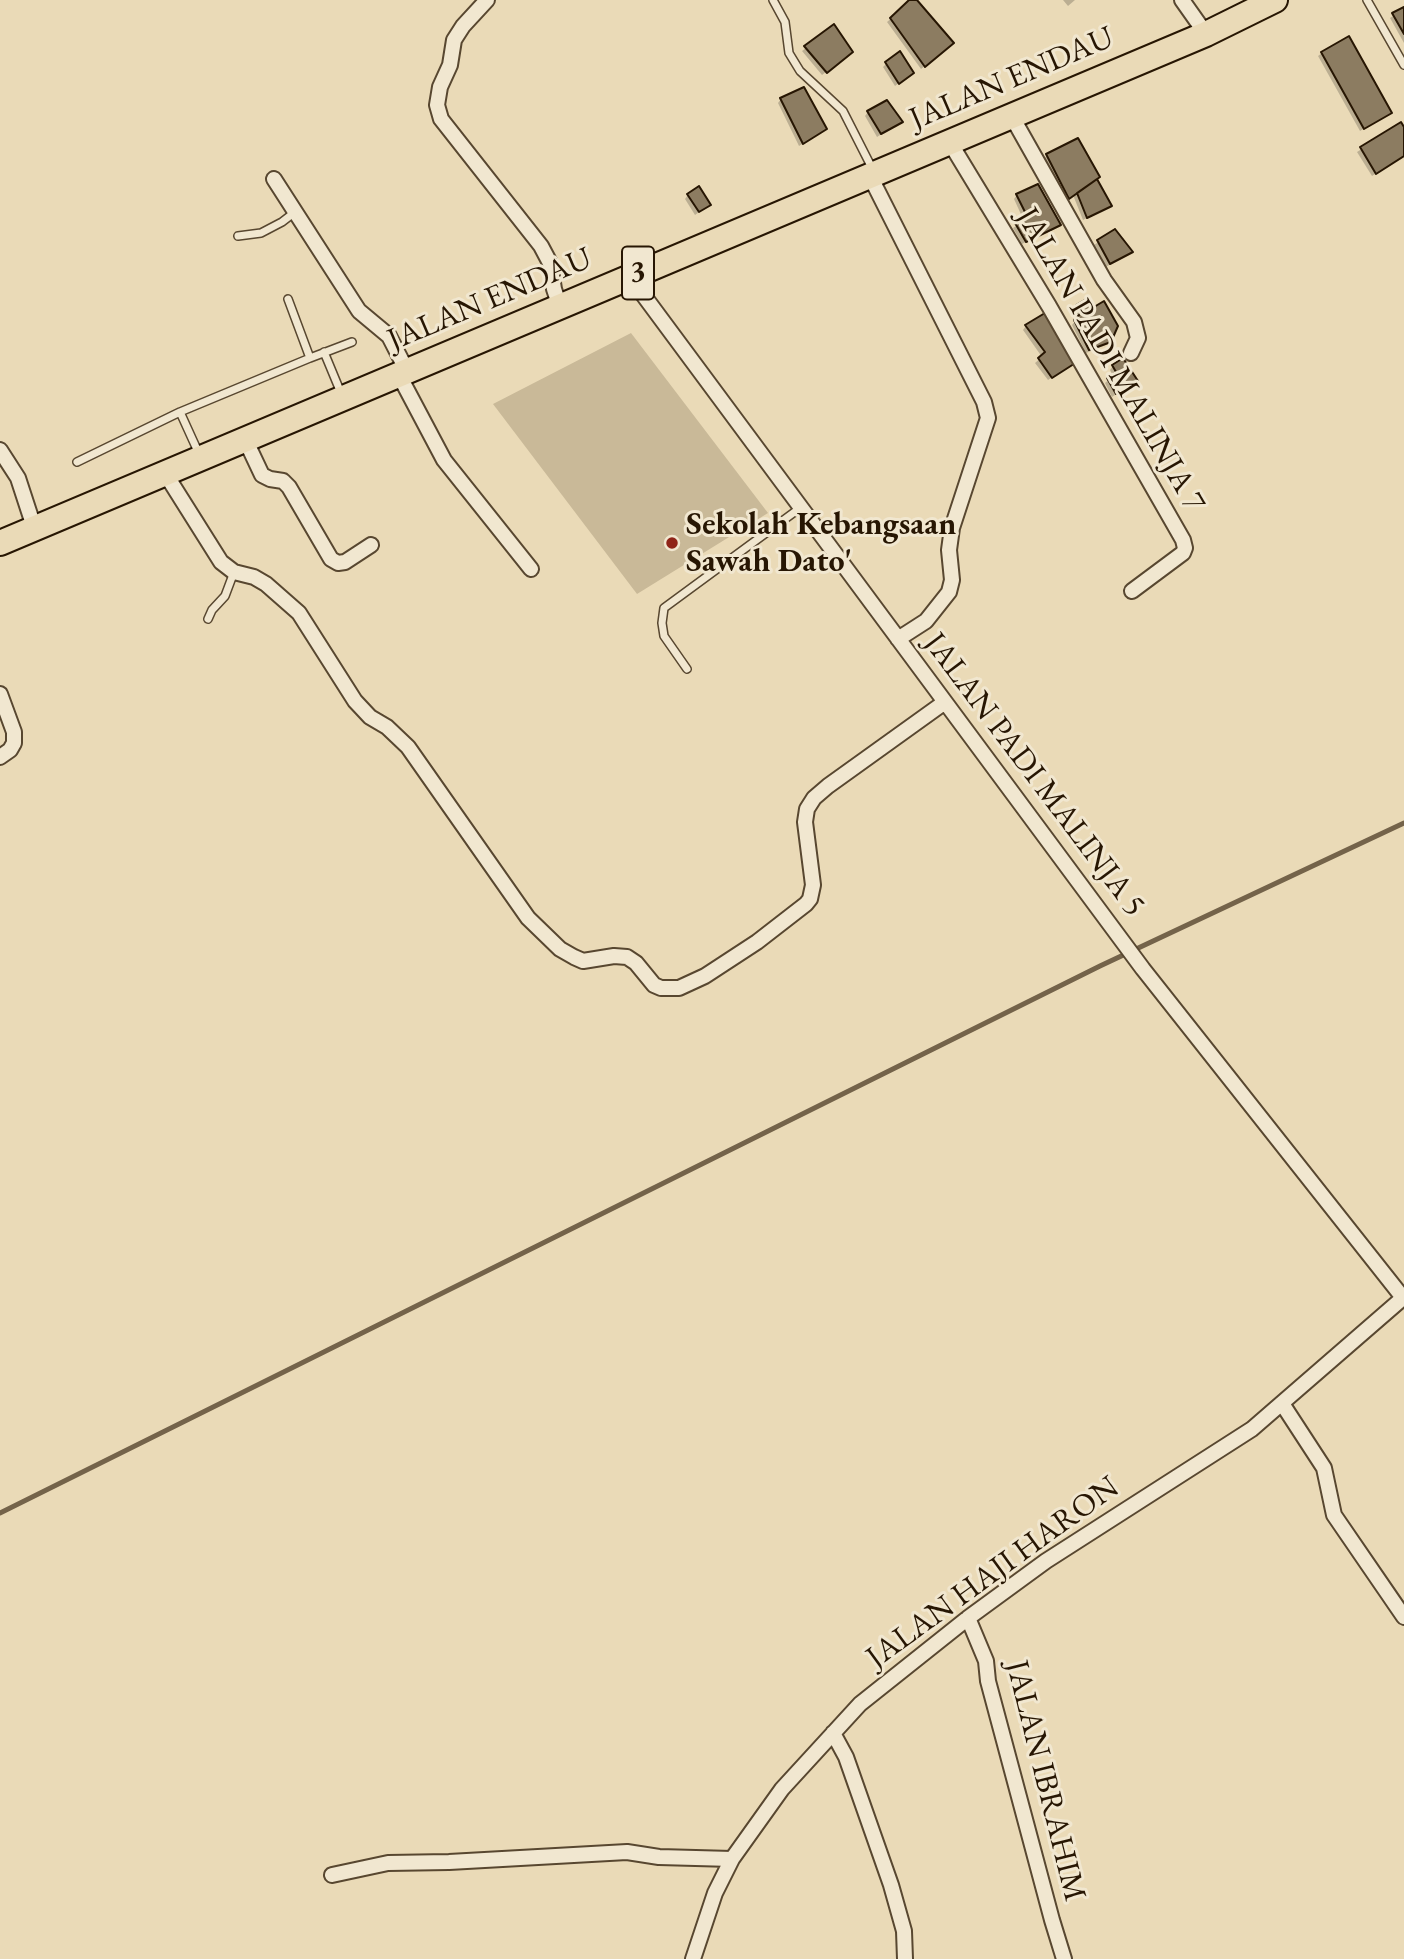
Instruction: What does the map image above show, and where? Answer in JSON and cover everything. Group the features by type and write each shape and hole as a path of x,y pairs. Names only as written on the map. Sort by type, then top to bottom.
{"highway":[{"name":"JALAN ENDAU","path":"0,543 1206,34 1275,0"}],"street":[{"path":"487,0 454,40 450,65 440,87 437,105 441,119 541,246 550,263 560,307"},
{"path":"1182,0 1206,34"},
{"path":"1010,115 1104,280 1134,322 1138,338 1131,353"},
{"name":"JALAN PADI MALINJA 7","path":"949,141 1049,306 1182,540 1185,548 1183,553 1132,591"},
{"path":"872,175 978,389 988,418 953,528 948,550 952,580 948,592 926,621 898,639"},
{"path":"274,179 359,311 389,336 403,373 444,460 531,569"},
{"name":"JALAN PADI MALINJA 5","path":"630,277 1143,969 1404,1298"},
{"path":"245,439 262,475 283,481 289,487 331,559 338,563 345,562 372,545"},
{"path":"0,450 18,478 34,527"},
{"path":"165,473 220,562 234,572 254,577 266,584 299,613 355,701 370,717 387,727 408,747 528,918 560,949 583,961 614,956 627,957 636,962 654,985 661,988 679,988 705,976 757,942 810,900 813,885 805,822 807,809 814,798 945,702"},
{"path":"0,694 14,732 14,743 10,750 0,757"},
{"name":"JALAN HAJI HARON","path":"693,1959 715,1893 732,1859 782,1789 860,1704 968,1618 1046,1561 1241,1436 1283,1405 1404,1298"},
{"path":"1283,1405 1324,1468 1334,1515 1404,1617"},
{"name":"JALAN IBRAHIM","path":"968,1618 986,1661 988,1681 1064,1959"},
{"path":"833,1733 846,1757 891,1885 904,1931 905,1959"},
{"path":"332,1875 388,1863 449,1863 628,1852 659,1857 732,1859"}],"lane":[{"path":"773,0 785,22 789,53 800,71 843,111 872,175"},
{"path":"1367,0 1404,65"},
{"path":"238,236 261,233 295,212"},
{"path":"288,299 310,358"},
{"path":"77,462 180,412 352,342"},
{"path":"324,352 343,398"},
{"path":"180,412 200,458"},
{"path":"687,669 664,636 664,608 801,507"},
{"path":"208,619 212,610 225,596 234,572"}],"shaded area":[{"path":"631,333 768,513 637,594 493,404"}],"building":[{"path":"909,0 917,0 954,43 925,67 890,18"},
{"path":"1404,7 1404,34 1392,13"},
{"path":"834,24 853,52 827,73 804,46"},
{"path":"1349,36 1392,113 1364,129 1321,52"},
{"path":"900,51 914,73 899,84 885,62"},
{"path":"804,87 827,129 803,144 780,98"},
{"path":"887,100 903,122 881,134 867,111"},
{"path":"1401,122 1404,127 1404,156 1376,174 1360,147"},
{"path":"1078,138 1100,177 1069,199 1046,154"},
{"path":"1097,179 1112,206 1087,218 1077,193"},
{"path":"1038,184 1061,225 1026,242 1015,223 1028,218 1016,194"},
{"path":"699,186 711,205 699,212 687,194"},
{"path":"1115,229 1133,252 1110,264 1097,240"},
{"path":"1088,298 1094,307 1104,301 1118,326 1111,342 1089,350 1074,320 1081,313 1076,305"},
{"path":"1045,313 1077,362 1052,378 1038,358 1045,352 1025,325"},
{"path":"1123,358 1138,381 1116,394 1107,378 1116,372 1112,365"}],"waterway":[{"path":"0,1513 1100,966 1404,823"}],"place":[{"name":"Sekolah Kebangsaan Sawah Dato'","path":"672,543"}]}
